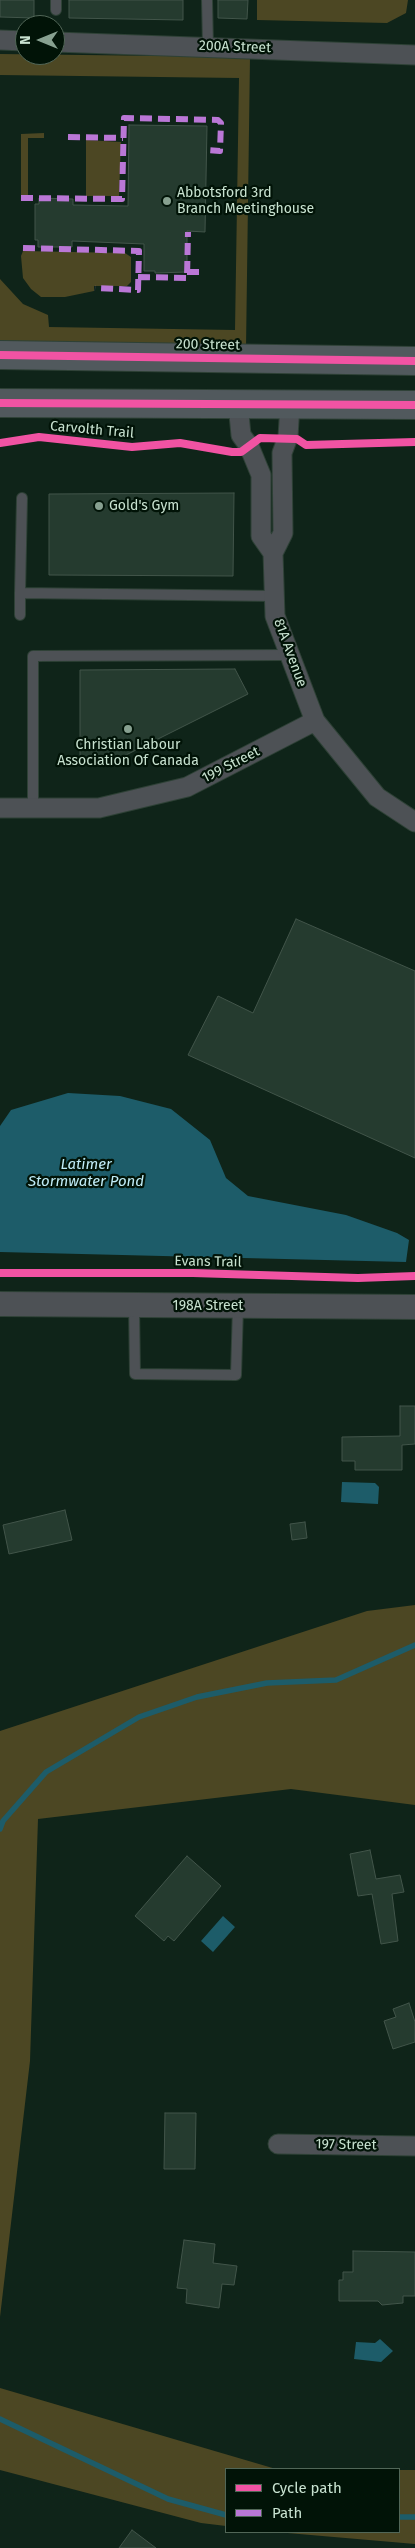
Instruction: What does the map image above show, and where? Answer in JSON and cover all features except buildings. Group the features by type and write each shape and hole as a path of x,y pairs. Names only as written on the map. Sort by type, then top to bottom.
{"main road":[{"name":"200 Street","path":"0,355 415,361"},
{"path":"0,403 415,405"}],"street":[{"path":"0,40 15,41"},
{"name":"200A Street","path":"65,42 415,55"},
{"name":"81A Avenue","path":"238,404 241,435 249,446 261,475 261,536 273,553"},
{"name":"81A Avenue","path":"290,404 288,437 282,453 283,533 273,553 275,616 315,721"},
{"path":"315,721 377,797 415,822"},
{"name":"199 Street","path":"0,808 99,808 187,787 315,721"},
{"name":"198A Street","path":"0,1304 415,1307"},
{"name":"197 Street","path":"278,2144 415,2146"}],"lane":[{"path":"207,0 208,46"},
{"path":"20,616 22,498"},
{"path":"20,593 275,596"},
{"path":"33,808 33,656 290,655"},
{"path":"134,1305 135,1374 236,1375 238,1306"}],"shaded area":[{"path":"257,0 408,0 406,13 387,23 257,20"},
{"path":"0,54 15,54 15,65 65,65 65,55 250,57 246,348 0,347 0,279 23,304 48,315 49,327 235,330 239,78 0,75"},
{"path":"44,133 44,138 28,138 28,195 21,195 21,134"},
{"path":"86,140 121,142 119,196 86,196"},
{"path":"23,251 125,253 131,257 131,282 127,286 94,286 94,291 65,297 41,297 31,289 23,278 21,256"},
{"path":"415,1605 415,1805 291,1789 38,1819 30,2061 0,2317 0,1731 367,1611"},
{"path":"0,2388 273,2468 225,2468 225,2526 201,2523 0,2470"},
{"path":"400,2470 415,2470 415,2544 288,2533 400,2533"}],"water":[{"name":"Latimer Stormwater Pond","path":"68,1093 120,1096 171,1109 210,1140 226,1178 248,1196 346,1215 397,1233 409,1240 406,1262 0,1252 0,1126 11,1110"},
{"path":"342,1482 375,1483 379,1487 378,1504 341,1502"},
{"path":"223,1916 235,1927 213,1952 201,1941"},
{"path":"380,2339 393,2351 381,2362 354,2359 356,2342 375,2343"}],"waterway":[{"path":"0,1829 3,1821 46,1772 139,1717 197,1697 267,1683 336,1680 415,1645"},
{"path":"0,2419 168,2499 225,2515"},
{"path":"400,2517 415,2517"}],"marked path":[{"path":"21,198 122,199 124,118 218,120 221,123 220,151 207,150"},
{"path":"68,137 123,138"},
{"path":"138,277 187,278 188,232"},
{"path":"23,248 139,251 138,290 95,288"},
{"path":"187,272 203,272"}],"cycle path":[{"path":"0,355 415,361"},
{"path":"0,403 415,405"},
{"name":"Carvolth Trail","path":"0,443 39,437 132,447 180,443 241,452 260,438 297,439 306,445 415,442"},
{"name":"Evans Trail","path":"0,1273 193,1273 358,1278 415,1276"}],"place":[{"name":"Abbotsford 3rd Branch Meetinghouse","path":"167,201"},
{"name":"Gold's Gym","path":"99,506"},
{"name":"Christian Labour Association Of Canada","path":"128,729"}]}
